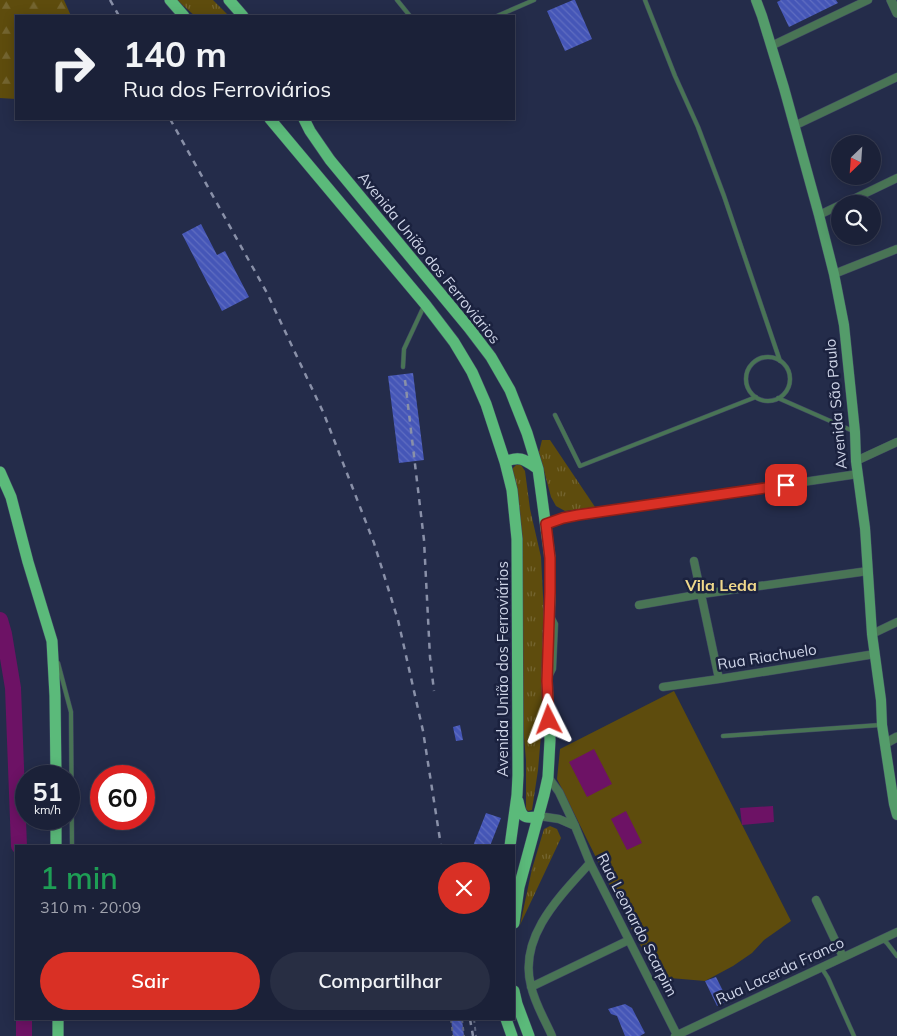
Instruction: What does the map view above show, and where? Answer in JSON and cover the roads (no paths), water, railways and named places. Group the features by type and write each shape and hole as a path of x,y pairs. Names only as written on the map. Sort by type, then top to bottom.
{"main road":[{"path":"170,0 183,15"},
{"path":"228,0 242,15"},
{"name":"Avenida São Paulo","path":"756,0 784,88 819,215 834,274 844,325 868,571 872,634 882,725 897,815"},
{"name":"Avenida União dos Ferroviários","path":"271,120 425,304 454,342 472,372 486,404 512,490 517,539 518,775 510,845"},
{"name":"Avenida União dos Ferroviários","path":"304,120 330,160 491,357 510,390 538,469 550,558 547,681 550,740 548,777 519,887 515,916"},
{"path":"505,462 516,458 522,459 538,469"},
{"path":"0,472 11,497 52,641 56,765"},
{"path":"517,795 521,814 524,817 539,816"},
{"path":"56,830 56,845"},
{"path":"515,995 529,1036"},
{"path":"506,1020 512,1036"}],"street":[{"path":"771,46 868,0"},
{"path":"891,0 897,13"},
{"path":"794,126 897,76"},
{"path":"862,195 897,178"},
{"path":"819,215 831,209"},
{"path":"834,274 897,249"},
{"path":"856,461 897,442"},
{"path":"546,524 578,515 858,474"},
{"path":"694,561 719,679"},
{"path":"639,605 702,594 868,571"},
{"path":"872,634 897,622"},
{"name":"Rua Riachuelo","path":"662,687 875,654"},
{"path":"886,742 897,737"},
{"name":"Rua Leonardo Scarpim","path":"548,777 559,792 590,863 676,1036"},
{"path":"539,816 559,818 575,826"},
{"path":"552,1036 531,988 528,963 532,946 546,915 555,901 590,863"},
{"path":"816,900 843,957"},
{"name":"Rua Lacerda Franco","path":"676,1036 897,932"},
{"path":"531,988 628,940"}],"lane":[{"path":"397,0 409,15"},
{"path":"499,15 534,0"},
{"path":"645,0 675,76 698,126 780,361"},
{"path":"403,367 404,349 425,304"},
{"path":"769,357 780,361 788,369 790,380 786,391 778,398 766,401 756,397 748,388 746,377 749,366 758,359 769,357"},
{"path":"555,415 580,466 756,397"},
{"path":"778,398 855,432"},
{"path":"52,641 71,712 72,845"},
{"path":"722,736 882,725"},
{"path":"882,939 897,956"},
{"path":"822,967 854,1036"}],"waterway":[{"path":"0,620 13,688 19,845"},
{"path":"24,1020 24,1036"}],"railway":[{"path":"110,0 118,15"},
{"path":"171,120 267,293 324,414 374,543 398,620 423,731 441,845"},
{"path":"405,380 424,540 430,657 434,691"},
{"path":"470,1020 473,1036"}],"district":[{"name":"Vila Leda","path":"721,585"}]}
